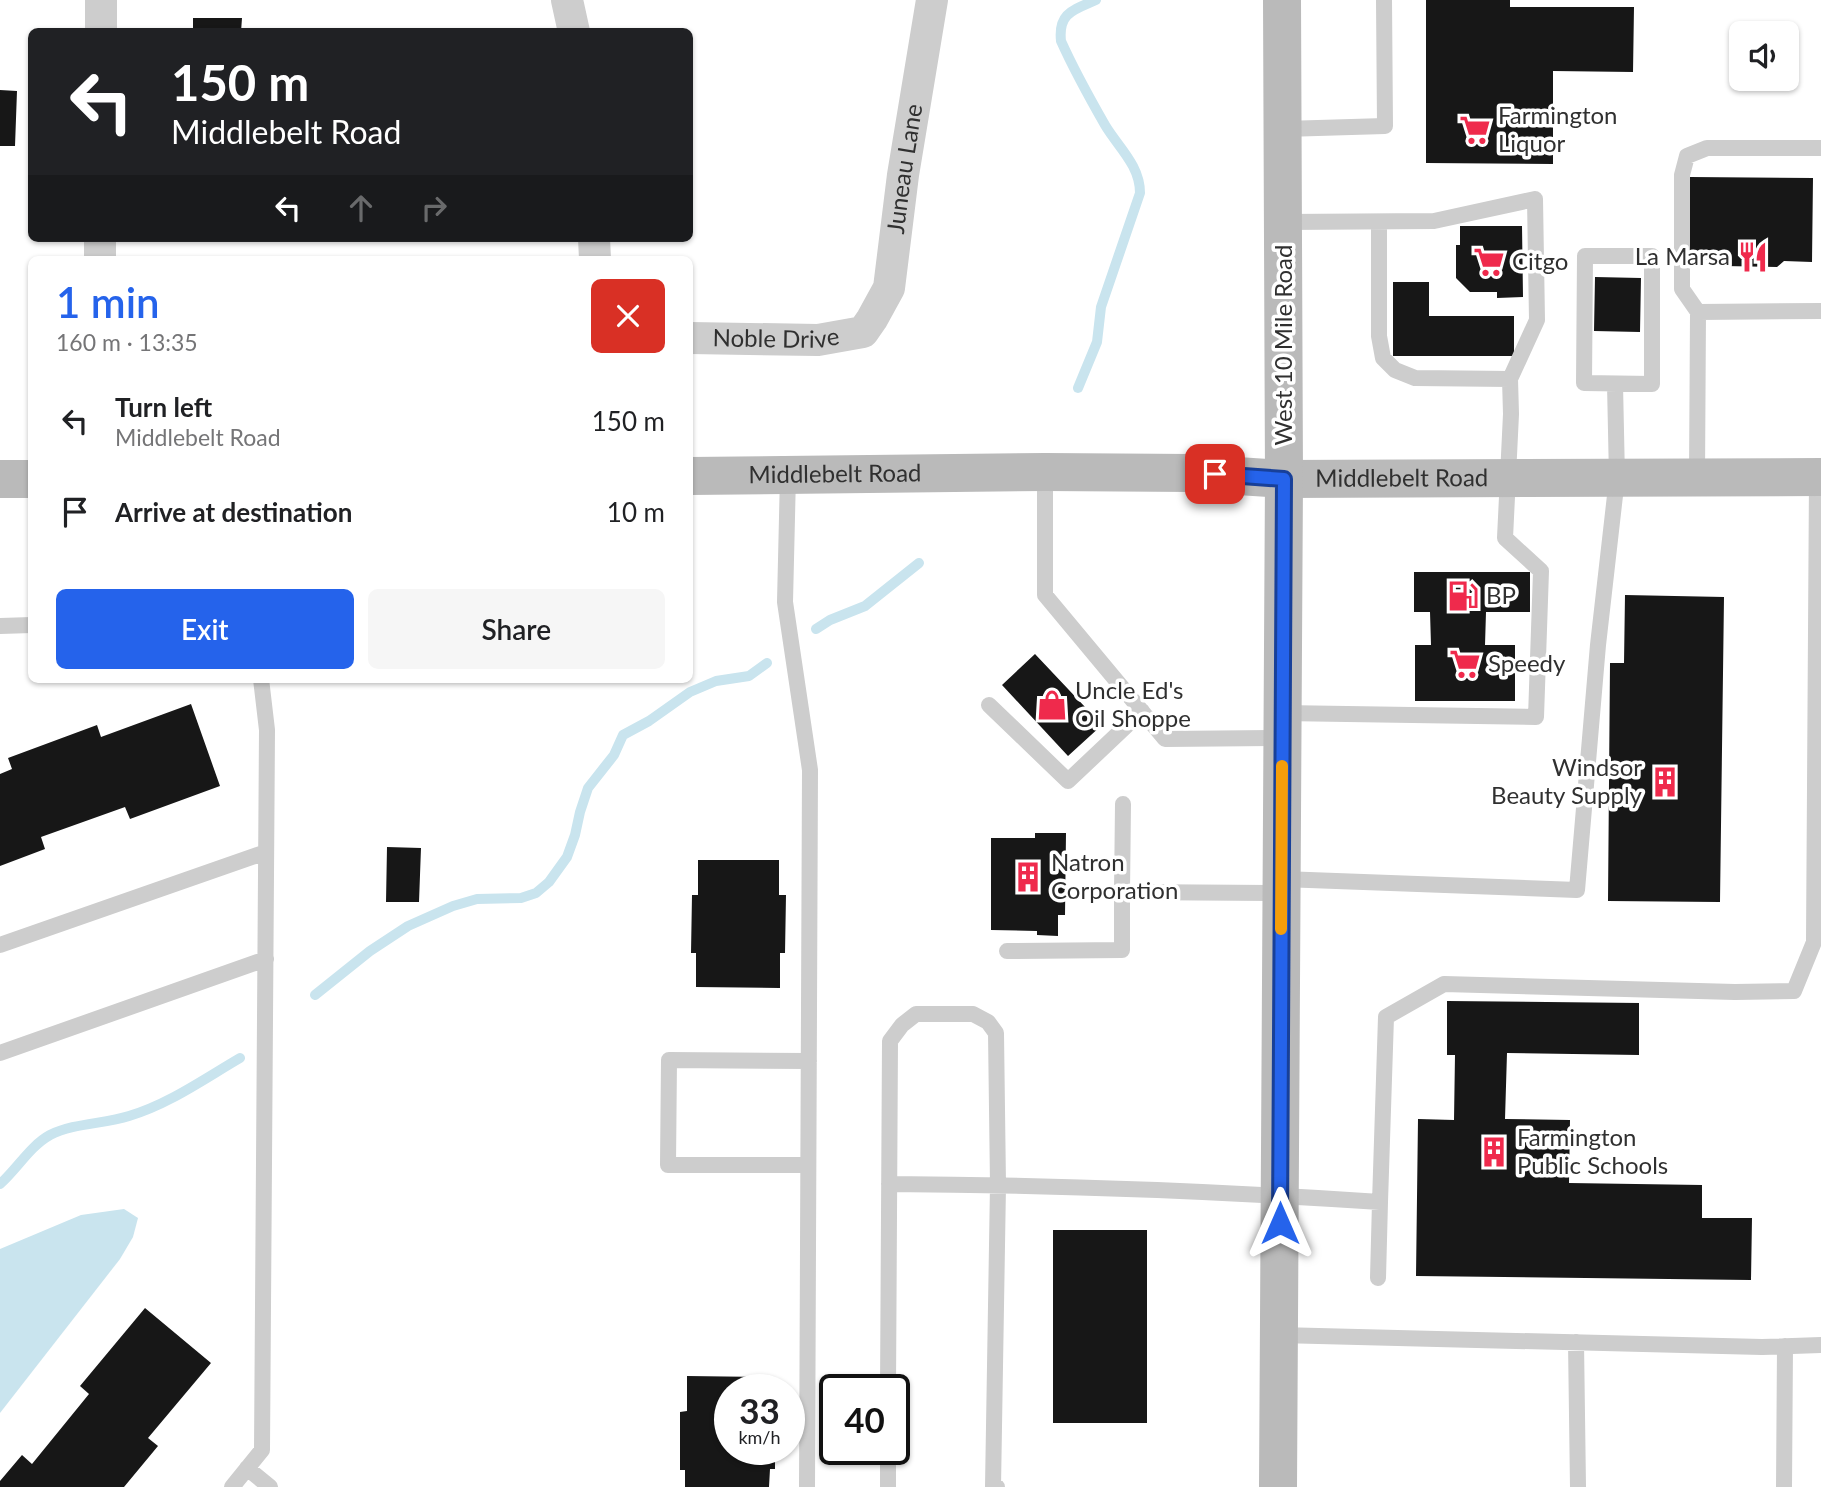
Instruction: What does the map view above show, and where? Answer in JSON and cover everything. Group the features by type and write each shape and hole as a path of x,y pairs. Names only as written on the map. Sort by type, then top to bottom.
{"street":[{"path":"101,0 101,28"},
{"path":"567,0 573,28"},
{"name":"Juneau Lane","path":"863,332 889,288 903,175 932,0"},
{"name":"West 10 Mile Road","path":"1278,1487 1284,479 1282,0"},
{"name":"Noble Drive","path":"693,338 818,340 863,332"},
{"name":"Middlebelt Road","path":"693,476 1045,472 1192,473 1284,479 1819,477"},
{"path":"0,479 28,479"}],"lane":[{"path":"1284,129 1385,126 1384,0"},
{"path":"1697,477 1698,312 1682,289 1682,175 1687,156 1707,148 1821,148"},
{"path":"1045,472 1045,595 1165,739 1282,726 1536,717 1541,571 1505,538 1510,379 1537,320 1535,199 1434,221 1284,222"},
{"path":"1379,222 1379,336 1383,358 1395,370 1415,378 1510,379"},
{"path":"1585,256 1652,256 1652,384 1615,384 1584,383 1585,256"},
{"path":"1698,312 1821,311"},
{"path":"1122,892 1281,886 1577,890 1598,645 1617,478 1615,384"},
{"path":"788,475 785,602 810,770 807,1487"},
{"path":"1378,1278 1386,1017 1444,984 1735,992 1794,991 1814,942 1819,477"},
{"path":"0,626 28,625"},
{"path":"232,1487 261,1450 267,852 267,730 261,683"},
{"path":"989,705 1068,781 1142,711"},
{"path":"1007,951 1122,950 1123,804"},
{"path":"0,945 267,852"},
{"path":"0,1053 265,959"},
{"path":"888,1374 890,1041 902,1025 916,1014 973,1014 988,1022 996,1033 998,1185 993,1487 997,1487"},
{"path":"808,1165 668,1165 669,1060 809,1060"},
{"path":"889,1184 1280,1195 1380,1202"},
{"path":"1279,1335 1821,1345"},
{"path":"1576,1342 1578,1487"},
{"path":"1784,1487 1785,1346"},
{"path":"888,1465 888,1487"},
{"path":"247,1468 270,1487"}],"water":[{"path":"124,1209 138,1218 133,1237 120,1259 0,1413 0,1249 81,1215"}],"building":[{"path":"1426,0 1510,0 1510,7 1634,7 1633,72 1553,71 1553,164 1426,163"},
{"path":"193,18 242,18 241,28 193,28"},
{"path":"0,90 17,91 15,146 0,146"},
{"path":"1690,177 1813,178 1812,262 1784,261 1777,267 1724,266 1719,260 1689,260"},
{"name":"Citgo","path":"1460,226 1522,226 1523,297 1497,298 1497,292 1470,292 1456,278 1456,245 1460,245"},
{"path":"1595,277 1641,278 1640,332 1594,331"},
{"path":"1393,282 1429,282 1429,316 1514,316 1514,356 1393,356"},
{"path":"1414,572 1530,572 1530,612 1486,612 1485,645 1515,645 1515,701 1415,701 1415,645 1431,645 1430,612 1414,612"},
{"name":"Windsor Beauty Supply","path":"1625,595 1724,597 1720,902 1608,901 1610,663 1624,663"},
{"name":"Uncle Ed's Oil Shoppe","path":"1035,654 1102,725 1068,756 1002,685"},
{"path":"191,704 220,786 130,819 125,807 41,837 45,849 0,866 0,774 12,769 8,758 97,725 101,737"},
{"name":"Natron Corporation","path":"1035,833 1066,833 1065,915 1058,915 1058,936 1037,935 1037,931 991,930 991,838 1035,838"},
{"path":"387,847 421,848 419,902 386,902"},
{"path":"698,860 779,860 779,895 786,895 785,953 780,953 780,988 696,987 696,953 691,953 692,895 698,895"},
{"name":"Farmington Public Schools","path":"1447,1001 1639,1003 1639,1055 1507,1053 1505,1119 1570,1120 1569,1183 1702,1185 1702,1218 1752,1218 1751,1280 1416,1276 1418,1119 1454,1120 1455,1055 1447,1055"},
{"path":"1053,1230 1147,1230 1147,1423 1053,1423"},
{"path":"145,1308 211,1363 148,1438 158,1446 124,1487 0,1487 0,1481 22,1455 32,1464 89,1394 80,1386"},
{"path":"687,1376 714,1376 714,1465 775,1465 775,1469 770,1469 769,1487 685,1487 685,1470 680,1470 680,1412 687,1411"}],"waterway":[{"path":"1078,388 1097,342 1101,307 1140,193 1132,165 1105,125 1061,41 1065,18 1074,10 1096,0"},
{"path":"816,629 830,620 865,606 919,563"},
{"path":"315,995 370,951 408,926 453,906 477,899 521,898 536,893 549,882 567,857 588,788 614,755 623,735 649,721 690,692 716,681 749,676 767,663"},
{"path":"0,1184 36,1145 50,1135 144,1111 240,1058"}],"slow traffic":[{"path":"1281,929 1282,766"}],"place":[{"name":"Farmington Liquor","path":"1475,130"},
{"name":"La Marsa","path":"1753,257"},
{"name":"Citgo","path":"1489,262"},
{"name":"BP","path":"1463,596"},
{"name":"Speedy","path":"1465,664"},
{"name":"Uncle Ed's Oil Shoppe","path":"1052,705"},
{"name":"Windsor Beauty Supply","path":"1665,782"},
{"name":"Natron Corporation","path":"1028,877"},
{"name":"Farmington Public Schools","path":"1494,1152"}],"route":[{"path":"1215,474 1284,479 1280,1223"}]}
